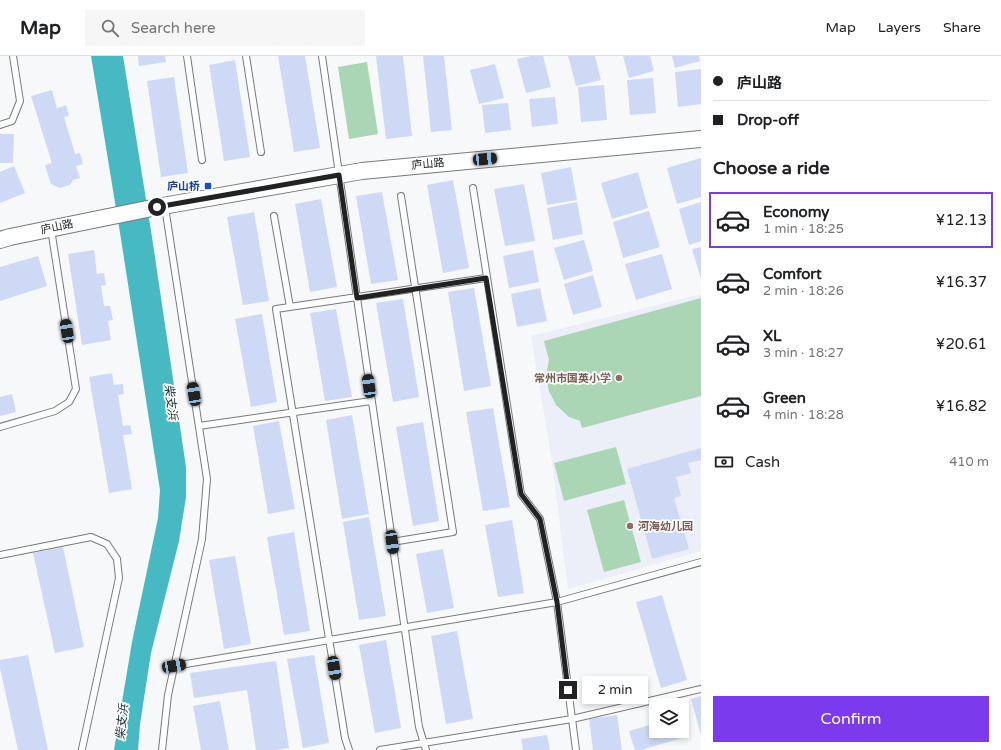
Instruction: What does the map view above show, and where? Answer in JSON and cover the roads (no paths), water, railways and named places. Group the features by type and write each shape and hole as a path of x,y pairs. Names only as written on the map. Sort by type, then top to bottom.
{"street":[{"name":"庐山路","path":"0,240 161,206 370,170 701,139"}],"lane":[{"path":"0,125 12,121 20,101 13,56"},
{"path":"187,56 202,160"},
{"path":"246,56 261,152"},
{"path":"322,56 404,628 419,727 426,750"},
{"path":"472,188 521,494 540,519 557,602 576,750"},
{"path":"392,542 454,532 401,196"},
{"path":"161,206 207,479 202,539 168,695 162,750"},
{"path":"274,216 290,307"},
{"path":"0,426 55,411 69,402 76,389 51,229"},
{"path":"349,750 345,738 276,309 486,278"},
{"path":"199,426 372,401"},
{"path":"0,555 91,537 107,544 117,559 119,578 82,749"},
{"path":"174,666 557,602 701,562"},
{"path":"380,750 572,719 701,689"}],"water":[{"name":"柴支浜","path":"91,56 123,56 152,237 186,467 186,497 179,541 151,653 140,724 138,750 114,750 132,642 158,518 160,490"}],"place":[{"name":"庐山桥","path":"208,186"},
{"name":"常州市国英小学","path":"619,378"},
{"name":"河海幼儿园","path":"630,526"}]}
